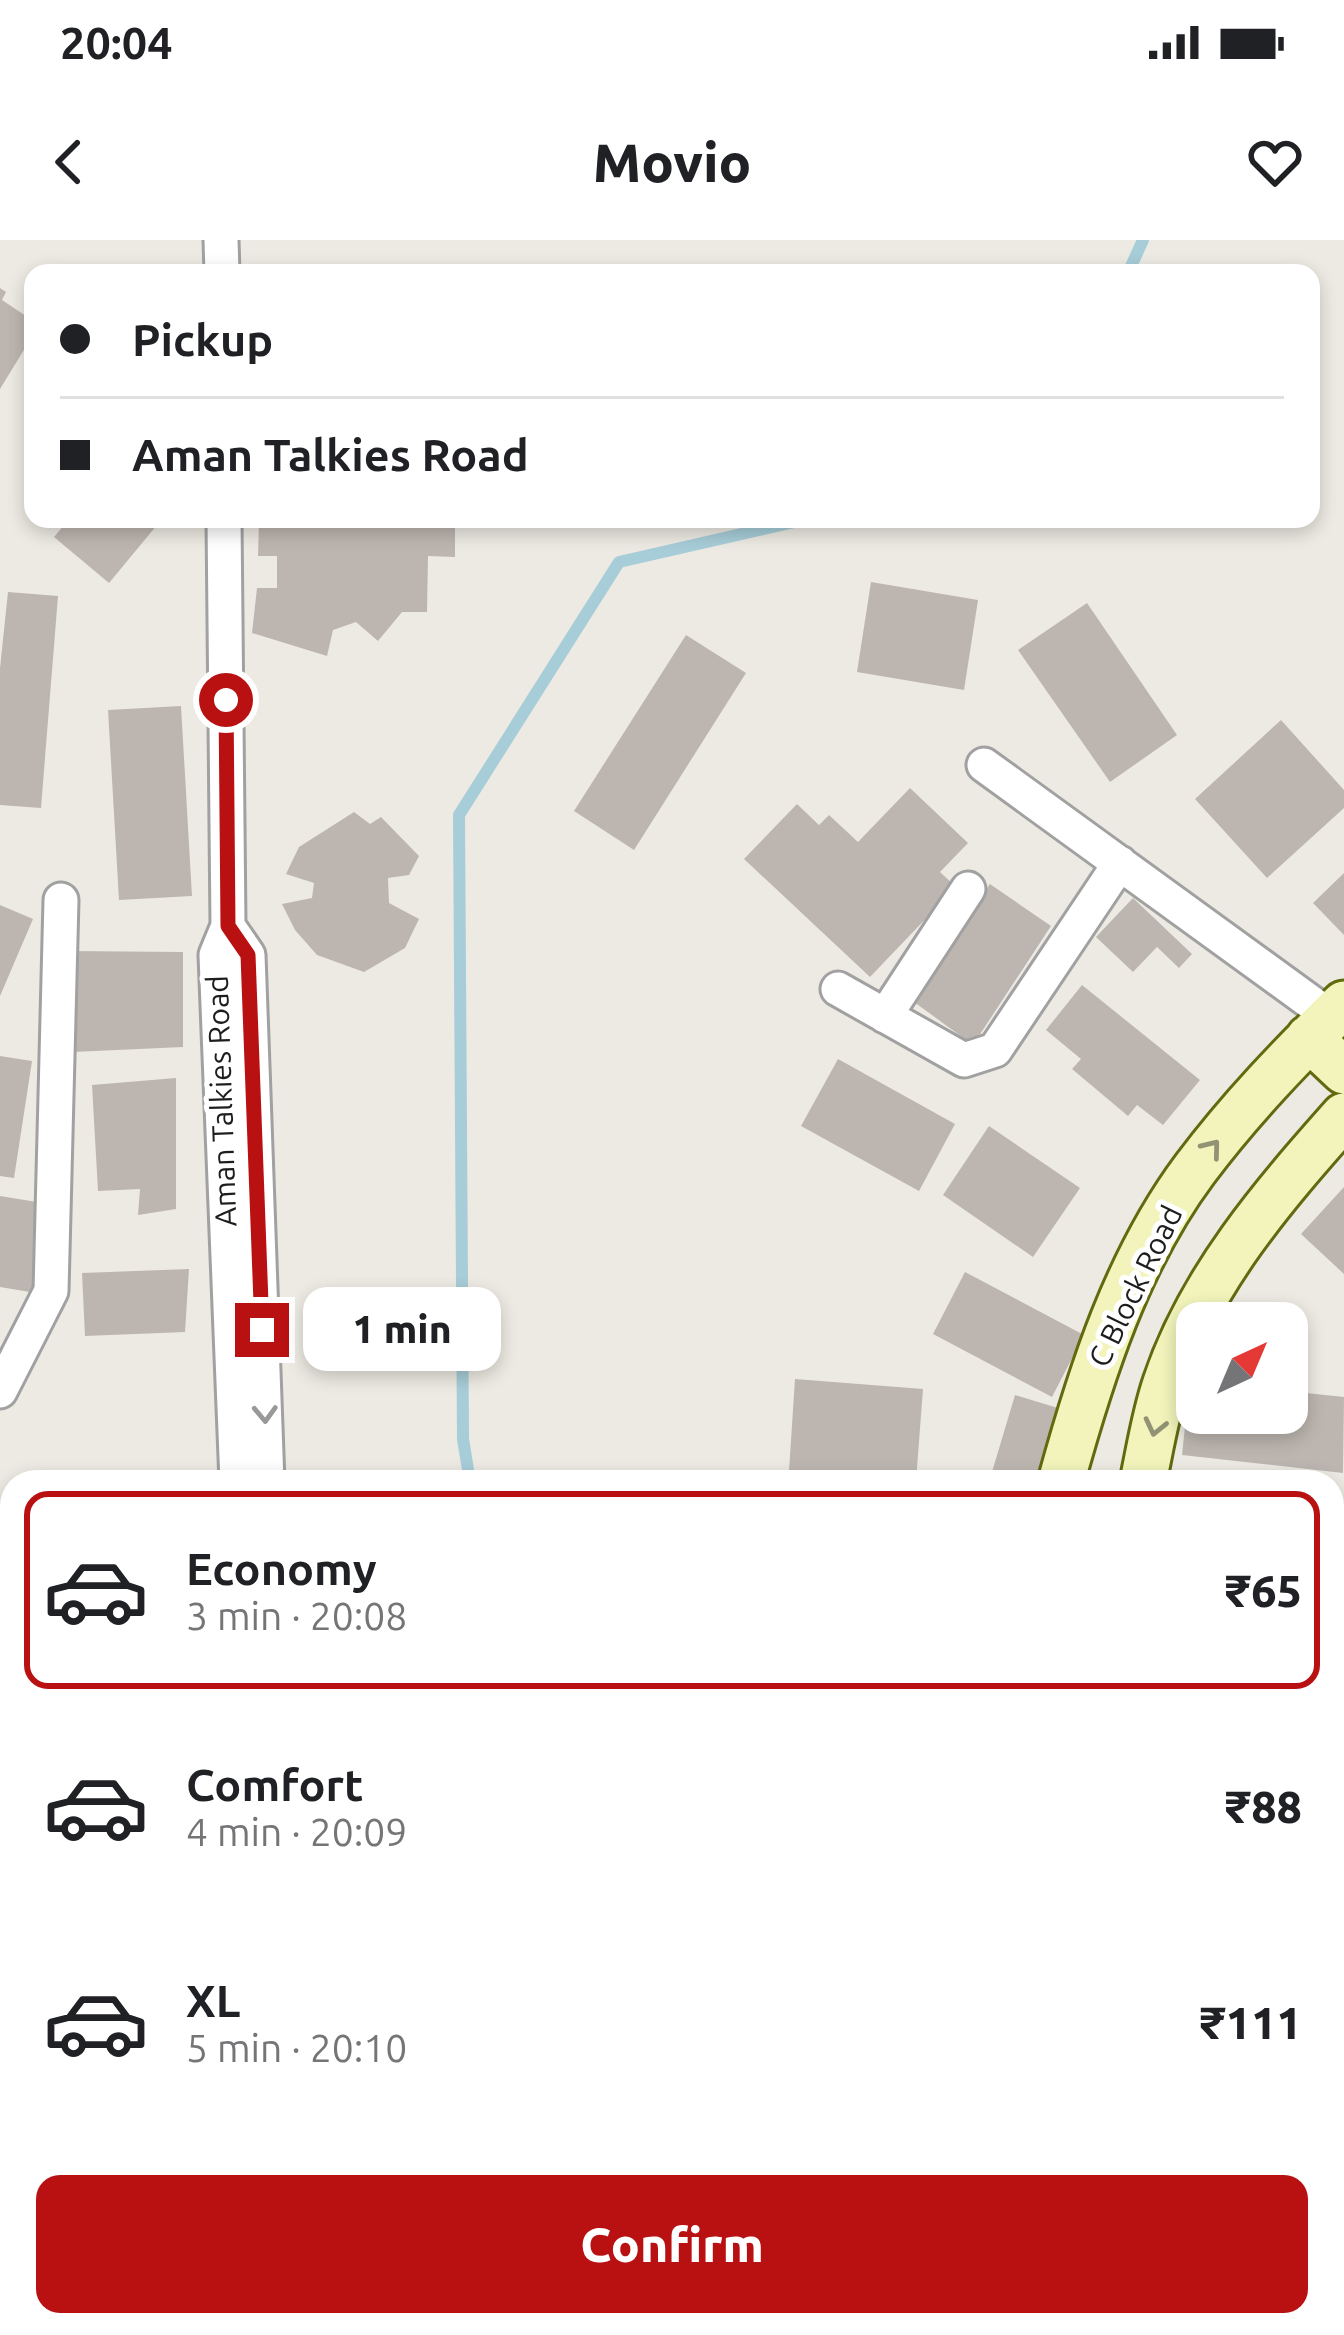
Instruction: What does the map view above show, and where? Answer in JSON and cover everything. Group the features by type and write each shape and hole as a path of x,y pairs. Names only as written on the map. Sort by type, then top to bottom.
{"street":[{"name":"Aman Talkies Road","path":"224,528 228,926 248,955 252,1470"},
{"path":"985,765 1328,1020 1344,1071"},
{"path":"838,989 964,1060 995,1050 1120,863"},
{"path":"885,1016 968,889"},
{"path":"0,1391 51,1291 61,900"},
{"name":"C Block Road","path":"1065,1470 1102,1349 1137,1268 1193,1172 1275,1071 1328,1020"},
{"path":"1145,1470 1171,1370 1189,1327 1256,1216 1344,1116"},
{"path":"1102,1349 1171,1370"}],"building":[{"path":"0,288 6,292 2,300 24,315 24,350 0,389"},
{"path":"62,528 155,528 109,583 54,537"},
{"path":"259,528 455,528 455,557 428,556 427,612 402,612 378,641 356,622 333,630 327,656 252,633 257,588 277,588 277,556 258,556"},
{"path":"871,582 978,600 964,690 857,672"},
{"path":"8,592 58,596 41,808 0,805 0,668"},
{"path":"1087,603 1177,735 1110,782 1018,650"},
{"path":"686,635 746,673 634,850 574,811"},
{"path":"181,706 192,896 119,900 108,710"},
{"path":"1281,720 1344,790 1344,808 1267,878 1195,799"},
{"path":"910,788 968,843 940,872 956,887 870,977 744,859 797,804 819,825 829,815 858,842"},
{"path":"354,812 370,824 381,817 419,856 409,875 388,878 389,903 419,919 405,948 364,972 317,955 295,930 282,904 312,898 314,883 286,874 299,847"},
{"path":"1344,873 1344,935 1313,903"},
{"path":"990,884 1051,926 973,1045 910,999"},
{"path":"1133,898 1192,954 1179,968 1157,947 1133,972 1096,937"},
{"path":"0,905 33,919 0,996"},
{"path":"67,951 183,952 183,1047 73,1052"},
{"path":"1082,985 1200,1080 1163,1125 1137,1105 1128,1116 1072,1069 1081,1059 1046,1030"},
{"path":"0,1056 32,1061 14,1178 0,1176"},
{"path":"838,1059 955,1124 919,1191 801,1126"},
{"path":"176,1078 176,1209 138,1215 140,1189 98,1191 92,1085"},
{"path":"989,1126 1080,1188 1033,1257 943,1195"},
{"path":"1344,1187 1344,1274 1301,1234"},
{"path":"0,1196 43,1203 37,1272 30,1292 0,1287"},
{"path":"189,1269 185,1332 85,1336 82,1273"},
{"path":"965,1272 1084,1335 1052,1397 933,1334"},
{"path":"795,1379 923,1389 917,1470 789,1470"},
{"path":"1308,1393 1344,1397 1343,1470 1182,1455 1184,1434 1308,1434"},
{"path":"1015,1395 1071,1412 1054,1470 993,1470"}],"waterway":[{"path":"1132,264 1143,240"},
{"path":"468,1470 463,1439 459,815 619,562 768,528"}],"route":[{"path":"226,700 228,926 248,955 262,1330"}]}
